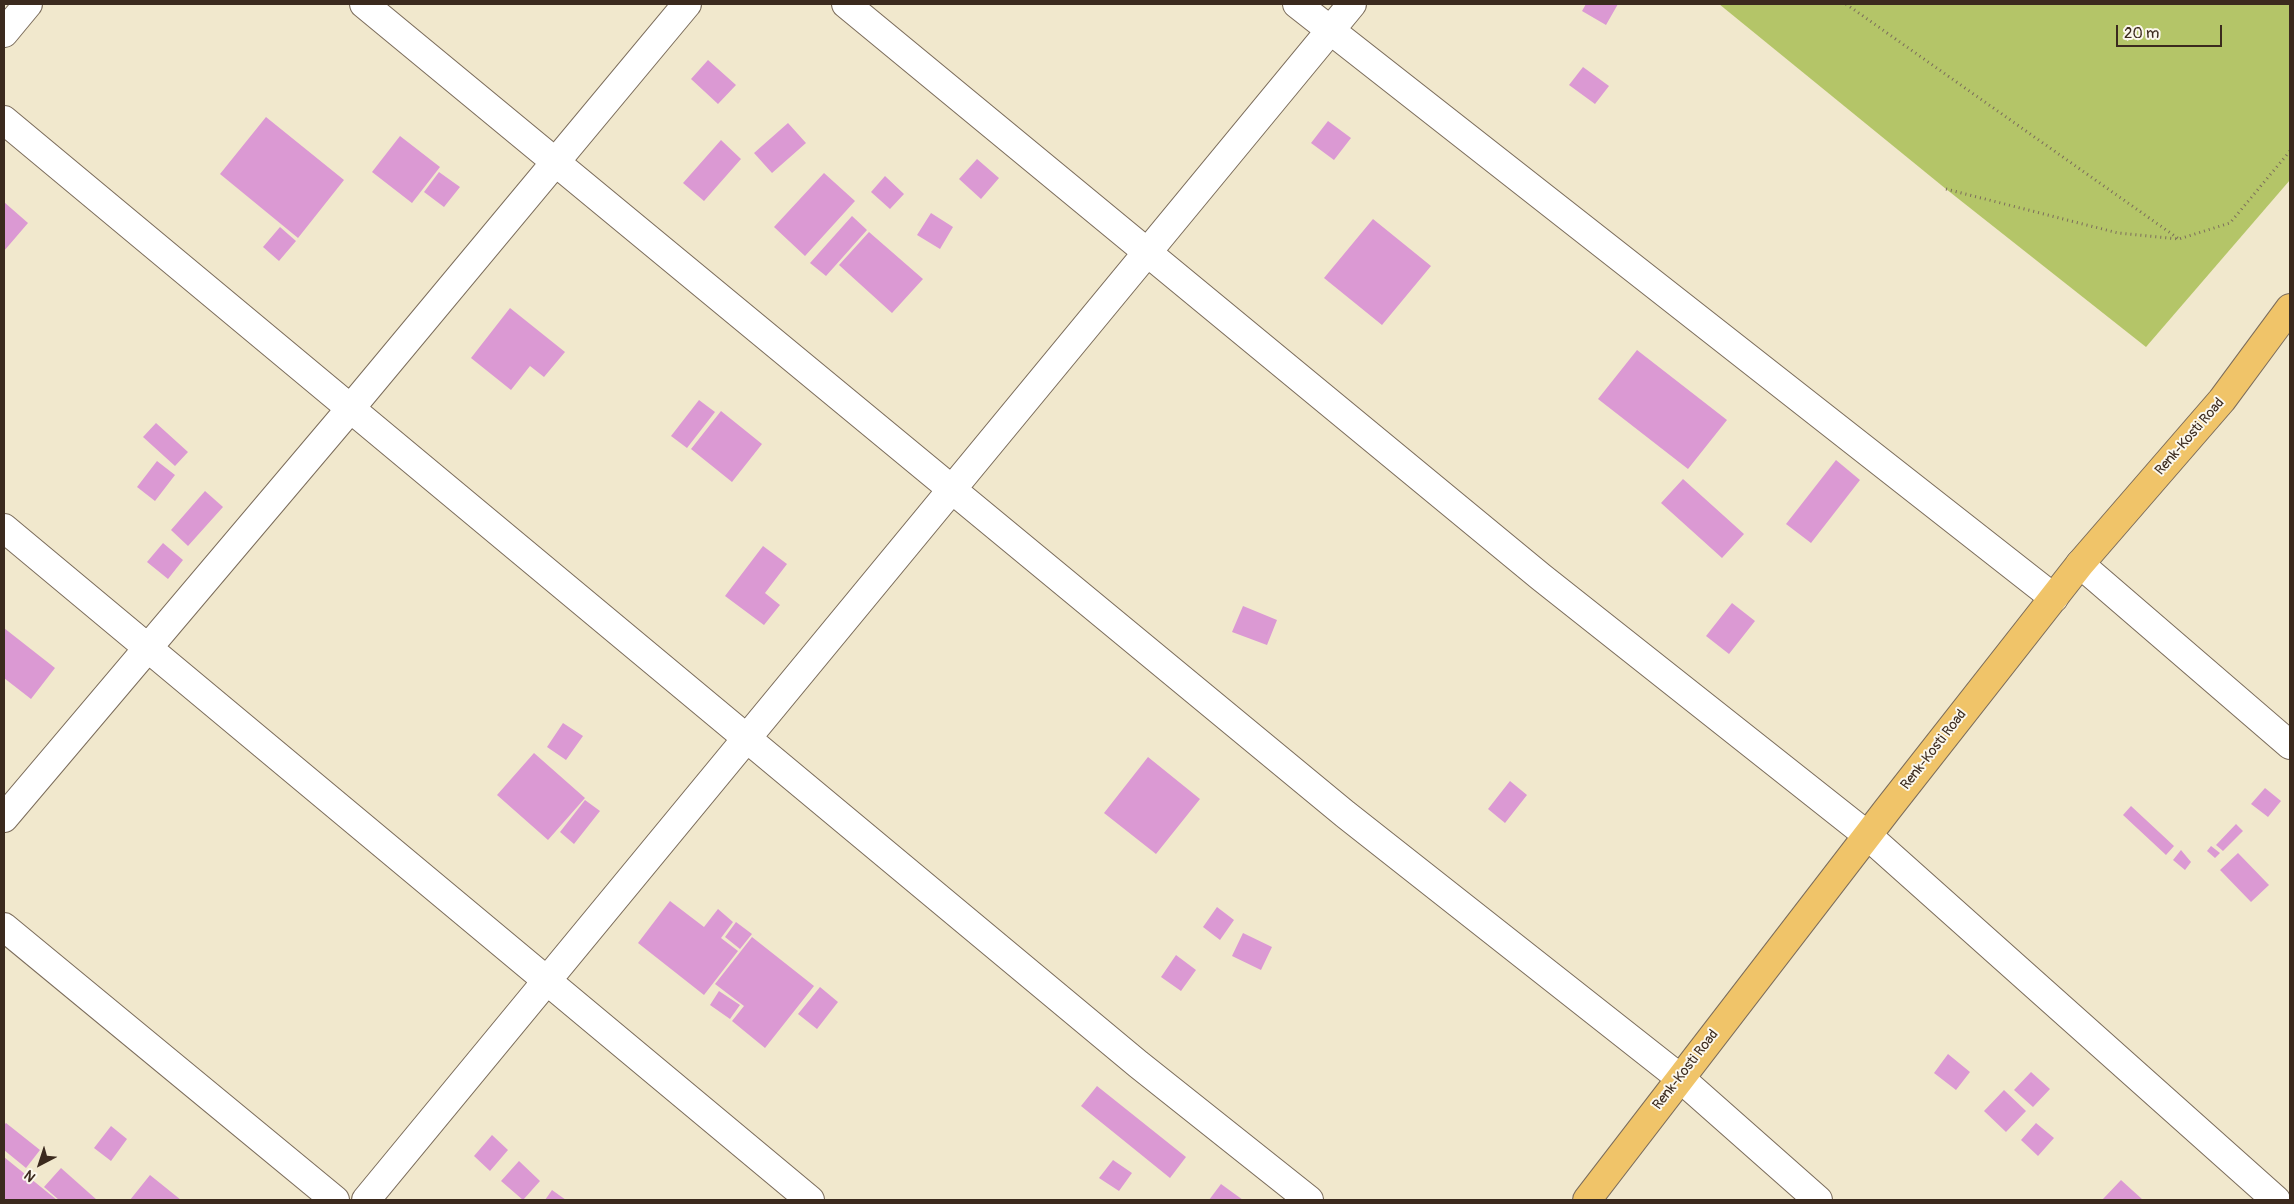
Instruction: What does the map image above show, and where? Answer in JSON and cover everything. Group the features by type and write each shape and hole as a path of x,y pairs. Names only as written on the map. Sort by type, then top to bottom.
{"main road":[{"name":"Renk-Kosti Road","path":"1587,1200 1867,835 2080,564 2222,400 2290,308"}],"street":[{"path":"4,33 28,4"},
{"path":"364,4 1344,814 1680,1078 1818,1200"},
{"path":"4,818 350,409 688,4"},
{"path":"846,4 1541,577 1867,835 2276,1200"},
{"path":"1297,4 2054,598"},
{"path":"366,1200 548,982 1352,4"},
{"path":"4,120 1138,1064 1309,1200"},
{"path":"4,528 810,1200"},
{"path":"2080,564 2290,746"},
{"path":"4,927 335,1200"}],"path":[{"path":"1846,4 2180,239"},
{"path":"1946,189 2118,233 2180,239 2230,223 2290,151"}],"green space":[{"path":"1719,4 2290,4 2290,180 2146,347 1946,189"}],"building":[{"path":"1586,4 1618,4 1606,25 1582,11"},
{"path":"708,60 736,85 718,104 691,79"},
{"path":"1583,67 1609,86 1595,104 1569,85"},
{"path":"266,117 344,180 298,238 220,174"},
{"path":"1328,121 1351,138 1334,160 1311,143"},
{"path":"788,123 806,143 772,173 754,153"},
{"path":"400,136 440,167 412,203 372,172"},
{"path":"721,140 741,159 704,201 683,183"},
{"path":"977,159 999,178 981,199 959,179"},
{"path":"439,172 460,187 444,207 424,192"},
{"path":"824,173 855,201 805,256 774,227"},
{"path":"885,176 904,194 890,209 871,192"},
{"path":"4,202 28,223 4,251"},
{"path":"931,213 953,227 940,249 917,235"},
{"path":"852,216 867,230 826,276 810,263"},
{"path":"1373,219 1431,266 1382,325 1324,278"},
{"path":"280,227 296,241 279,261 263,247"},
{"path":"869,232 923,279 892,313 839,265"},
{"path":"510,308 565,352 544,377 530,366 511,390 471,358"},
{"path":"1637,350 1727,420 1688,469 1598,399"},
{"path":"699,400 715,412 687,448 671,436"},
{"path":"721,411 762,444 732,482 691,449"},
{"path":"156,423 188,452 175,466 143,437"},
{"path":"1836,460 1860,480 1811,543 1786,524"},
{"path":"157,461 175,475 155,501 137,487"},
{"path":"1683,479 1744,534 1722,558 1661,503"},
{"path":"205,491 223,507 188,546 171,530"},
{"path":"163,543 183,560 168,579 147,562"},
{"path":"763,546 787,564 765,593 780,605 764,625 725,596"},
{"path":"1732,603 1755,621 1729,654 1706,636"},
{"path":"1243,606 1277,620 1267,645 1232,632"},
{"path":"4,628 55,668 31,699 4,678"},
{"path":"563,723 583,736 566,760 547,747"},
{"path":"534,753 585,798 548,840 497,795"},
{"path":"1148,757 1200,799 1156,854 1104,813"},
{"path":"1510,781 1527,795 1505,823 1488,809"},
{"path":"2265,788 2281,801 2268,817 2251,804"},
{"path":"585,800 600,811 574,844 560,832"},
{"path":"2131,806 2174,846 2166,855 2123,815"},
{"path":"2236,824 2243,831 2223,851 2216,845"},
{"path":"2211,846 2220,853 2215,858 2207,851"},
{"path":"2181,850 2191,862 2185,870 2173,860"},
{"path":"2238,853 2269,885 2251,902 2220,870"},
{"path":"670,901 704,927 718,909 733,922 721,938 738,951 704,995 638,943"},
{"path":"1217,907 1234,920 1220,940 1203,927"},
{"path":"736,922 752,934 740,949 725,937"},
{"path":"1243,933 1272,947 1261,970 1232,956"},
{"path":"752,937 814,986 765,1048 732,1021 744,1006 715,984"},
{"path":"1176,955 1196,970 1181,991 1161,977"},
{"path":"820,987 838,1002 817,1029 798,1014"},
{"path":"719,991 740,1005 730,1019 710,1005"},
{"path":"1948,1054 1970,1072 1956,1090 1934,1073"},
{"path":"2031,1072 2050,1089 2033,1107 2014,1090"},
{"path":"1097,1086 1186,1157 1170,1178 1081,1106"},
{"path":"2004,1090 2026,1111 2006,1132 1984,1111"},
{"path":"6,1123 40,1150 26,1168 4,1150 4,1125"},
{"path":"2036,1123 2054,1138 2038,1156 2021,1140"},
{"path":"111,1126 127,1139 111,1161 94,1148"},
{"path":"492,1135 508,1150 490,1171 474,1156"},
{"path":"4,1157 57,1200 4,1200"},
{"path":"1113,1160 1132,1173 1119,1191 1099,1178"},
{"path":"519,1161 540,1181 523,1200 501,1181"},
{"path":"61,1168 97,1200 59,1200 44,1187"},
{"path":"150,1175 181,1200 130,1200"},
{"path":"2121,1180 2143,1200 2102,1200"},
{"path":"1221,1184 1243,1200 1209,1200"},
{"path":"552,1190 566,1200 545,1200"}]}
